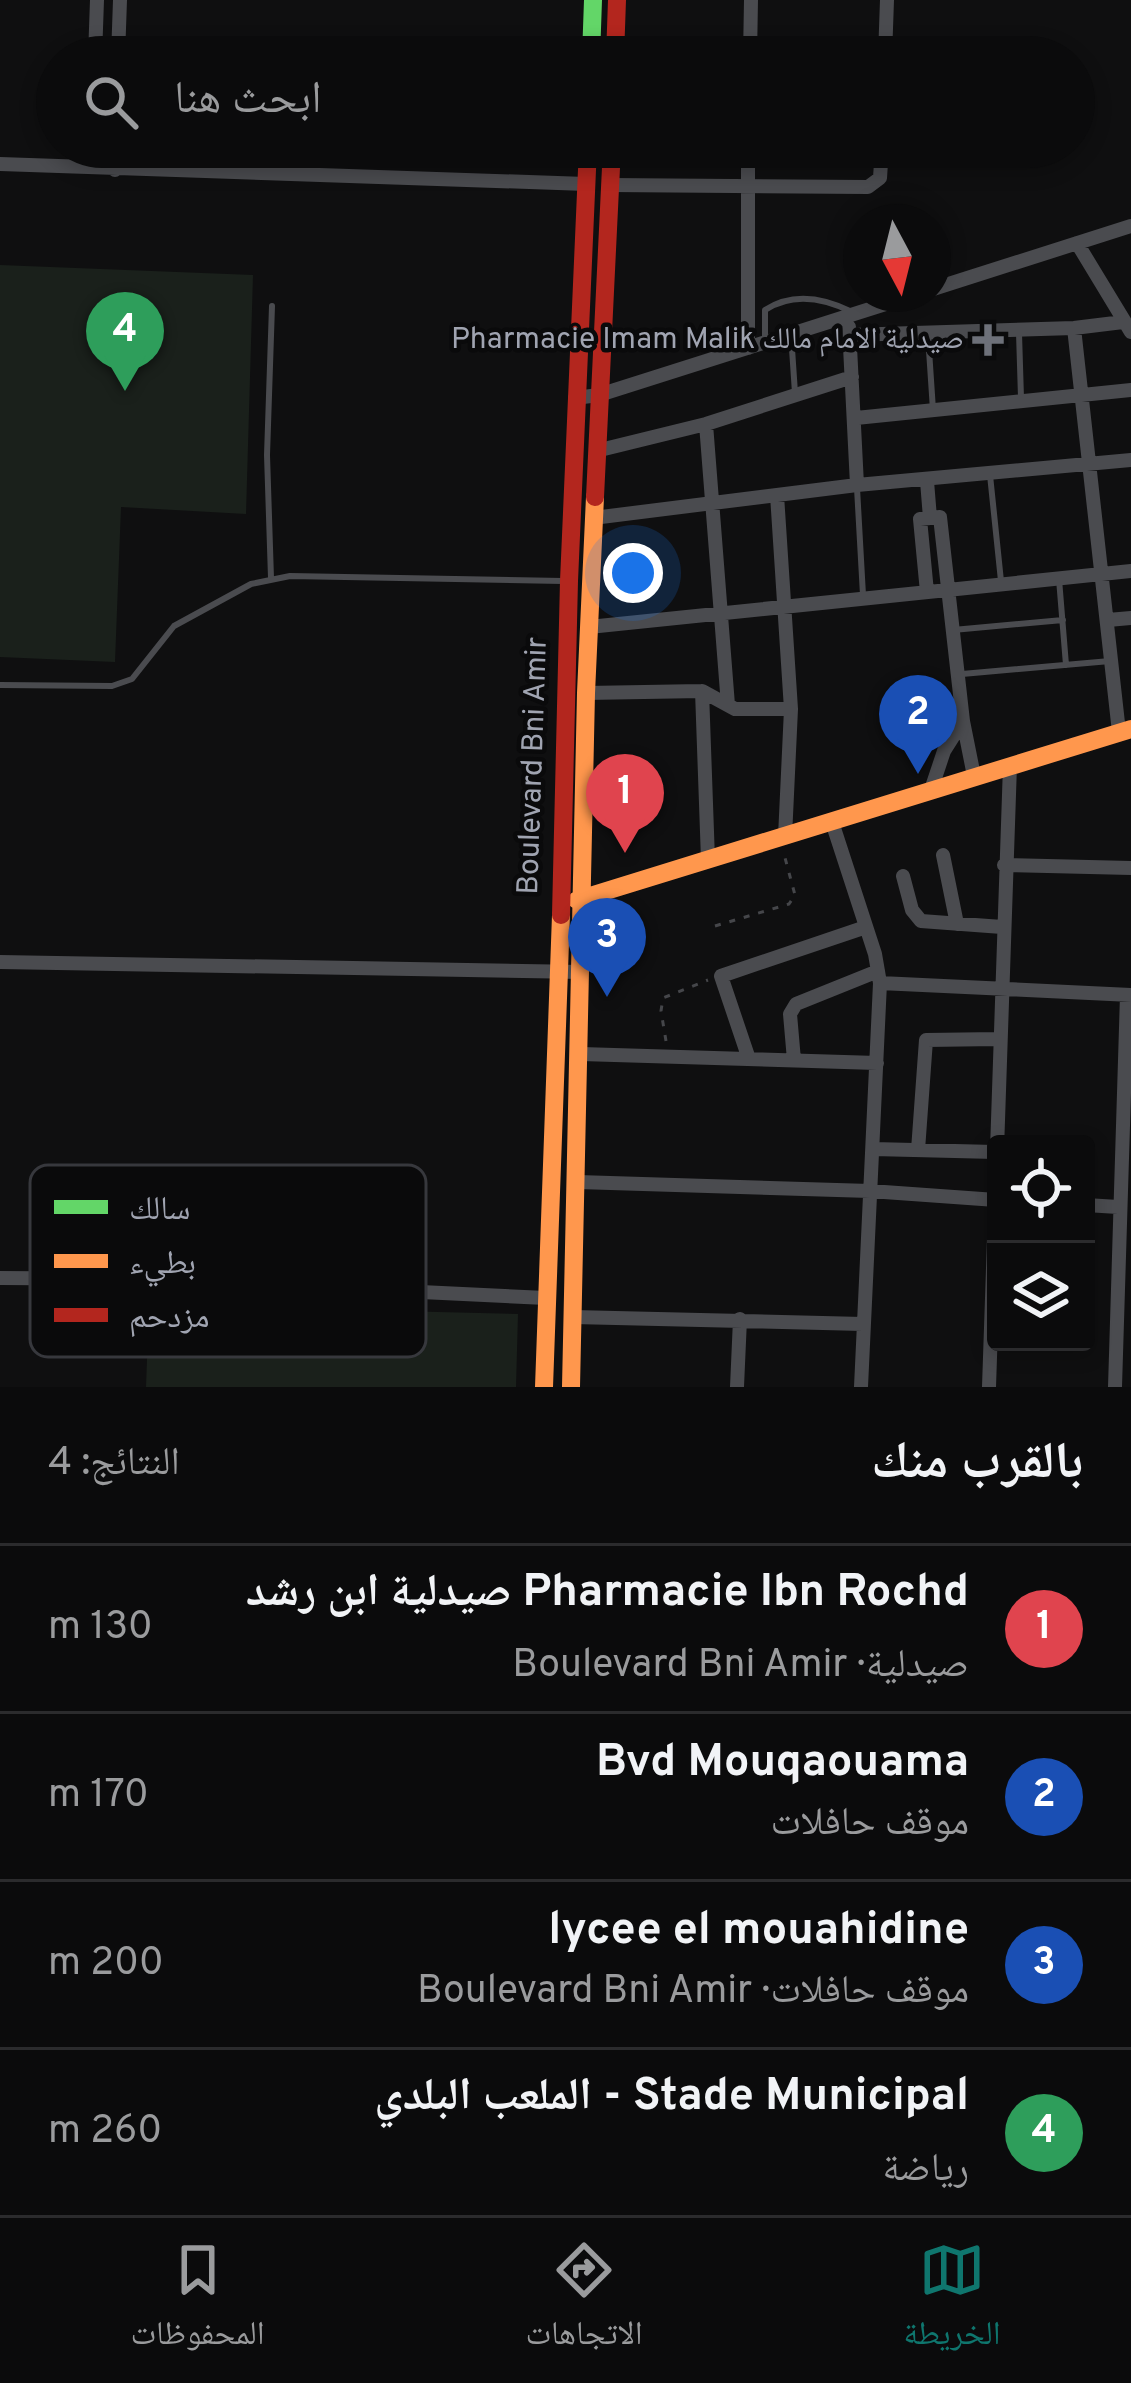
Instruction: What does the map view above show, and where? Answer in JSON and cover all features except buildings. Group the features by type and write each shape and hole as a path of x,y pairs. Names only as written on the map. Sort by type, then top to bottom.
{"main road":[{"path":"592,36 593,0"},
{"path":"616,36 617,0"},
{"name":"Boulevard Bni Amir","path":"544,1387 560,973 568,581 587,168"},
{"name":"Boulevard Bni Amir","path":"571,1387 586,693 611,168"},
{"path":"560,901 583,899 1125,730"}],"street":[{"path":"97,36 98,0"},
{"path":"119,36 120,0"},
{"path":"750,36 751,0"},
{"path":"886,36 887,0"},
{"path":"0,164 36,166"},
{"path":"90,168 586,184"},
{"path":"747,168 748,348"},
{"path":"610,185 868,187 880,178 881,168"},
{"path":"951,283 1131,226"},
{"path":"1076,243 1127,327"},
{"path":"575,398 599,395 861,312"},
{"path":"852,315 857,485"},
{"path":"850,335 1127,327"},
{"path":"1074,328 1087,466 1125,730"},
{"path":"596,452 706,424 852,377"},
{"path":"856,418 1131,390"},
{"path":"706,424 728,705"},
{"path":"593,518 857,485 1131,460"},
{"path":"927,481 930,518"},
{"path":"776,495 791,709 782,838"},
{"path":"927,592 920,519 940,517 963,721 974,776"},
{"path":"589,627 1131,572"},
{"path":"1108,620 1131,618"},
{"path":"586,693 702,691 746,711 791,709"},
{"path":"702,691 708,860"},
{"path":"931,790 944,751 963,721"},
{"path":"995,1135 1010,765"},
{"path":"832,822 879,977 861,1387"},
{"path":"943,855 957,924"},
{"path":"1004,865 1131,868"},
{"path":"903,876 915,918 1002,927"},
{"path":"749,1059 721,976 866,927"},
{"path":"0,962 582,972"},
{"path":"794,1060 790,1014 796,1004 879,977 1000,990 1129,995 1126,1133 1118,1207 1123,1321 1114,1387"},
{"path":"917,1150 926,1040 998,1039"},
{"path":"581,1054 877,1063"},
{"path":"873,1149 987,1152"},
{"path":"578,1182 987,1199"},
{"path":"1095,1206 1118,1207"},
{"path":"989,1387 994,1243"},
{"path":"0,1278 30,1278"},
{"path":"426,1292 546,1298"},
{"path":"573,1317 862,1324"},
{"path":"737,1387 740,1319"}],"lane":[{"path":"765,343 764,310 774,304 800,298 829,300 852,315"},
{"path":"271,579 267,455 272,306"},
{"path":"1018,329 1022,401"},
{"path":"928,332 933,410"},
{"path":"790,334 795,397"},
{"path":"990,475 1002,585"},
{"path":"857,485 863,598"},
{"path":"0,685 112,686 132,680 174,626 211,603 271,579 568,581"},
{"path":"1059,579 1066,664"},
{"path":"953,630 1063,620"},
{"path":"958,674 1112,661"}],"path":[{"path":"715,926 788,904 795,895 782,838"},
{"path":"669,1056 663,998 721,976"}],"shaded area":[{"path":"0,265 253,275 246,514 121,507 115,662 0,657"},
{"path":"426,1312 518,1314 516,1387 146,1387 147,1357 426,1357"}],"traffic: fast":[{"path":"592,36 593,0"}],"traffic: slow":[{"path":"571,1387 586,693 595,497"},
{"path":"577,900 1131,729"},
{"path":"544,1387 561,915"}],"traffic: jam":[{"path":"616,36 617,0"},
{"path":"561,915 569,581 587,168"},
{"path":"595,497 611,168"}],"place":[{"name":"Pharmacie Imam Malik صيدلية الامام مالك","path":"988,340"},
{"name":"Stade Municipal - الملعب البلدي","path":"125,391"},
{"name":"Bvd Mouqaouama","path":"918,774"},
{"name":"Pharmacie Ibn Rochd صيدلية ابن رشد","path":"625,853"},
{"name":"lycee el mouahidine","path":"607,997"}]}
